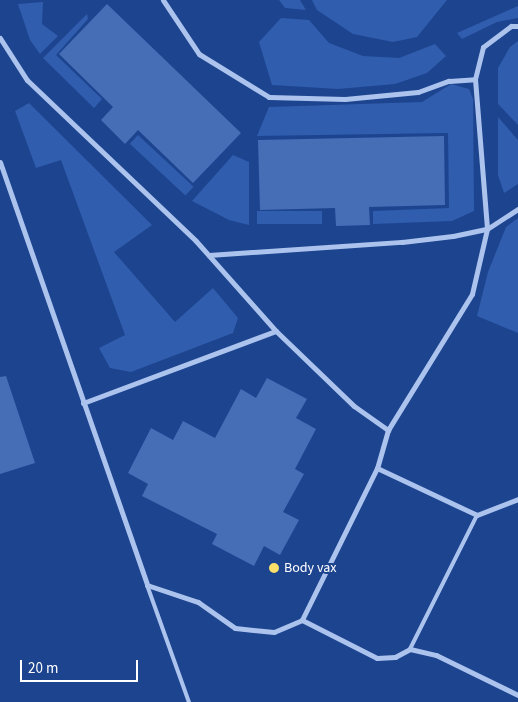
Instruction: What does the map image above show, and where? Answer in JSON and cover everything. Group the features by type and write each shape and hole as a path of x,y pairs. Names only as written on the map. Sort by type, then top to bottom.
{"street":[{"path":"164,0 199,54 269,97 345,99 418,92 449,81 475,79"},
{"path":"0,162 147,585 198,602 235,628 274,632 302,620 377,468 388,430 472,294 487,228 475,79 484,47 511,26 518,26"},
{"path":"0,38 27,80 209,255 276,331 354,406 388,430"},
{"path":"209,255 402,242 453,236 487,228 518,209"},
{"path":"83,403 276,331"},
{"path":"377,468 478,515 518,499"},
{"path":"302,620 377,658 395,657 410,650 436,655 518,695"}],"lane":[{"path":"410,650 478,515"},
{"path":"147,585 189,702"}],"shaded area":[{"path":"279,0 300,0 306,10 285,8"},
{"path":"312,0 447,0 417,37 393,42 353,34 317,10"},
{"path":"43,2 42,24 58,36 40,54 30,40 18,4"},
{"path":"518,6 518,18 497,22 462,39 457,33"},
{"path":"87,14 88,19 56,55 102,99 94,108 43,58"},
{"path":"281,18 309,20 329,43 363,56 399,58 435,44 446,56 427,73 395,84 338,89 272,85 259,42"},
{"path":"518,41 518,125 498,104 498,68 510,47"},
{"path":"451,84 469,89 473,99 474,211 452,221 373,224 373,211 449,208 448,133 257,136 269,107 422,102"},
{"path":"29,103 152,225 114,252 175,322 213,288 238,318 233,333 131,372 110,368 99,348 125,335 61,160 36,168 15,111"},
{"path":"498,117 518,140 518,184 504,193 498,175"},
{"path":"138,135 194,187 185,196 130,144"},
{"path":"233,155 249,162 249,225 229,220 192,201"},
{"path":"257,211 322,211 322,224 257,224"},
{"path":"518,218 518,333 477,316 488,272 506,227"}],"building":[{"path":"107,4 241,133 193,183 138,130 125,144 101,120 113,107 59,54"},
{"path":"444,136 445,205 369,207 370,225 336,226 335,208 260,210 258,140"},
{"path":"6,376 35,463 0,474 0,377"},
{"path":"267,378 307,399 296,418 316,429 295,469 304,474 283,512 299,520 280,555 264,546 254,566 212,544 217,534 142,496 148,484 128,473 151,428 173,440 183,421 215,438 241,389 256,398"}],"place":[{"name":"Body vax","path":"274,568"}]}
